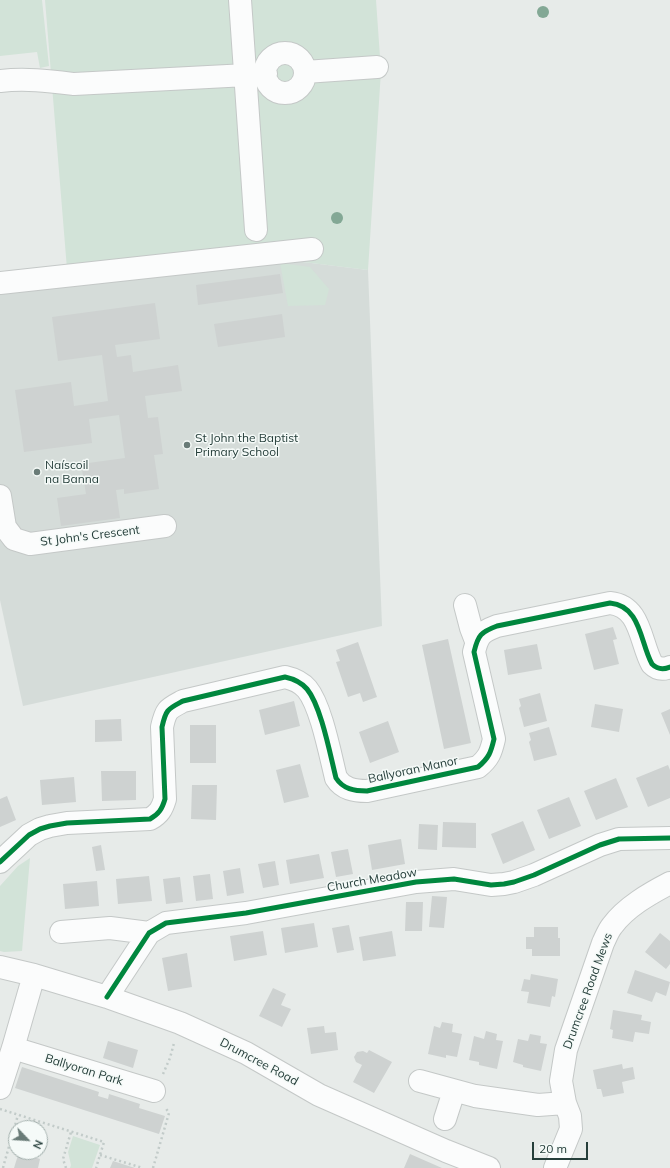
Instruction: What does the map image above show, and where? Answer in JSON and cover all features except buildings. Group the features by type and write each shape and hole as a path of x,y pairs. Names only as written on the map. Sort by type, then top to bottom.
{"street":[{"path":"240,0 255,74 256,230"},
{"path":"0,81 16,79 45,80 74,84 255,74 267,80 271,86 283,93 296,90 304,79 305,72 377,67"},
{"path":"0,283 312,249"},
{"name":"St John's Crescent","path":"0,496 5,527 14,539 30,544 165,526"},
{"path":"476,641 483,632 497,626 610,603 619,604 625,607 634,617 652,664 661,669 670,667"},
{"name":"Ballyoran Manor","path":"0,862 29,835 50,826 67,823 150,819 157,815 162,808 165,799 162,727 168,709 183,701 285,677 294,679 302,684 307,689 316,704 336,778 340,784 348,788 357,791 367,791 478,767 486,760 494,739 474,652 476,641 465,605"},
{"name":"Church Meadow","path":"107,997 149,933 166,924 246,913 416,882 454,879 491,885 504,884 534,875 600,845 619,839 670,838"},
{"name":"Drumcree Road Mews","path":"555,1168 571,1129 570,1116 565,1103 561,1082 566,1050 603,943 611,927 631,907 670,883"},
{"path":"61,932 110,928 149,933"},
{"name":"Drumcree Road","path":"0,967 34,975 107,997 180,1023 246,1052 319,1095 439,1148 489,1168"},
{"path":"0,1088 34,975"},
{"name":"Ballyoran Park","path":"13,1048 154,1092"},
{"path":"420,1081 475,1096 538,1105 565,1103"},
{"path":"445,1119 454,1091"}],"path":[{"path":"153,1168 169,1113 154,1092 170,1058 180,1023"},
{"path":"0,1109 104,1142 96,1168"},
{"path":"4,1168 18,1115"},
{"path":"66,1168 63,1159 72,1132"},
{"path":"100,1155 143,1168"}],"shaded area":[{"name":"St John the Baptist Primary School","path":"287,260 368,270 382,626 23,706 0,600 0,289"}],"green space":[{"path":"0,0 42,0 49,66 40,68 37,52 0,56"},
{"path":"45,0 376,0 381,71 368,270 287,260 67,269"},
{"path":"280,263 310,267 329,289 325,305 288,306"},
{"path":"30,858 22,951 0,951 0,886 18,866"},
{"path":"73,1136 100,1145 92,1168 70,1168 71,1165 68,1152"}],"cycle path":[{"path":"0,862 29,835 40,829 67,823 150,819 156,815 165,799 162,727 168,710 183,701 285,677 297,681 307,689 317,707 336,778 342,785 349,789 367,791 478,767 487,758 491,751 494,739 474,652 481,635 492,628 610,603 620,606 628,611 634,618 652,664 660,668 670,667"},
{"path":"107,997 149,933 166,923 246,913 416,882 454,879 491,885 504,884 534,875 600,845 619,839 670,838"}],"place":[{"name":"St John the Baptist Primary School","path":"187,445"},
{"name":"Naíscoil na Banna","path":"37,472"}]}
